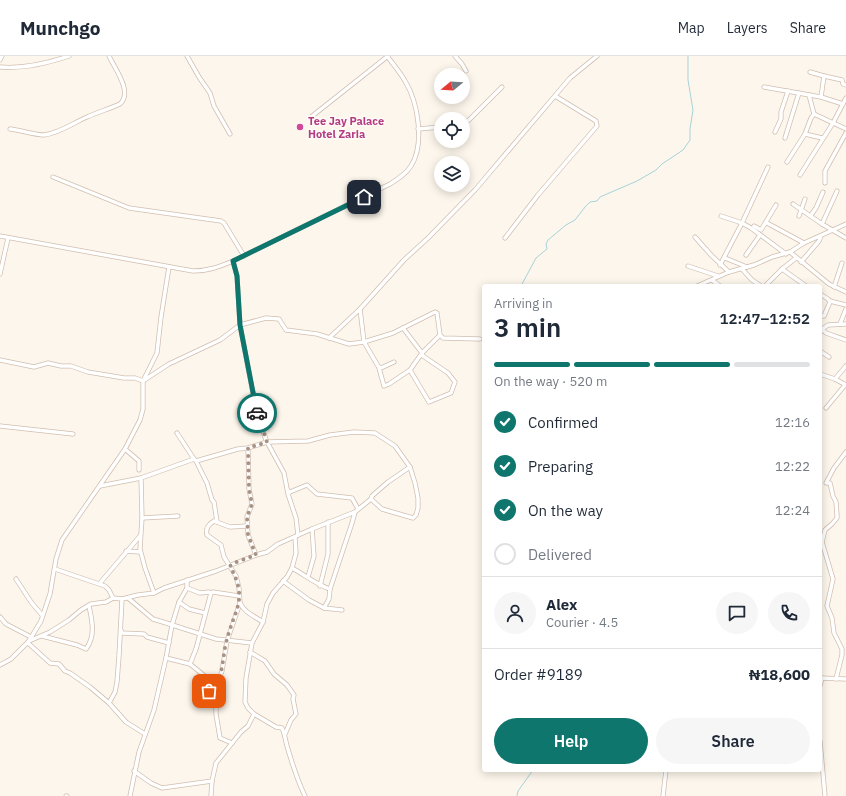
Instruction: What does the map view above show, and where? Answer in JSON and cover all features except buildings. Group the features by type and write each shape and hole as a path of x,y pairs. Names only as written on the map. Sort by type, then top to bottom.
{"street":[{"path":"0,60 2,56"},
{"path":"0,67 8,68 31,65 69,56"},
{"path":"10,129 44,135 53,133 120,104 124,101 125,97 123,87 109,56"},
{"path":"187,56 210,93 214,106 230,134"},
{"path":"0,236 169,267 204,271 215,269 244,256 390,184 404,175 412,165 415,158 418,130 415,104 406,81 388,56 311,117"},
{"path":"455,56 464,68"},
{"path":"329,338 360,309 404,260 476,190 570,78 597,56"},
{"path":"810,72 842,80 843,84 846,85"},
{"path":"821,97 824,76"},
{"path":"764,86 821,97 843,104"},
{"path":"470,119 502,87"},
{"path":"775,132 781,120 781,112 788,91"},
{"path":"785,138 799,93"},
{"path":"788,162 805,134 814,114 809,95"},
{"path":"505,238 534,199 597,126 596,121 555,96"},
{"path":"800,175 822,138 833,123 846,98"},
{"path":"814,114 846,129"},
{"path":"418,130 434,128"},
{"path":"825,183 825,171 846,133"},
{"path":"805,134 822,138"},
{"path":"720,265 742,223 768,167"},
{"path":"53,177 129,208 220,221 224,223 244,256"},
{"path":"822,224 837,191"},
{"path":"810,215 816,208 823,192"},
{"path":"799,216 806,199"},
{"path":"793,204 832,231 846,238"},
{"path":"754,226 762,230 776,205"},
{"path":"721,216 742,223 796,258 834,287 846,292"},
{"path":"766,223 804,243"},
{"path":"702,284 729,272 788,253 804,243 846,224"},
{"path":"746,255 760,235"},
{"path":"801,262 819,241 821,236"},
{"path":"695,237 720,265 729,272"},
{"path":"0,274 8,238"},
{"path":"724,258 744,268 752,280 758,284"},
{"path":"768,284 782,269 796,258"},
{"path":"233,261 237,276 240,325 255,404 260,424 267,442 282,468 295,513 297,536 296,554 292,568 270,598 263,622 252,643 246,678 245,702 254,714 276,727 282,728 296,776 305,796"},
{"path":"834,287 842,264"},
{"path":"688,266 718,276"},
{"path":"0,665 7,662 30,641 41,621 50,594 56,559 62,540 125,449 142,415 143,381 157,353 169,267"},
{"path":"782,269 803,284"},
{"path":"712,280 717,284"},
{"path":"822,295 830,300 846,305"},
{"path":"822,314 830,300"},
{"path":"143,381 169,364 220,340 240,325 266,318 279,319 286,330 306,332 349,344 364,342 393,333 435,312 437,313 439,320 440,335 422,353 410,370 384,386 379,368 364,342 360,309"},
{"path":"840,324 846,309"},
{"path":"822,317 828,325"},
{"path":"822,329 824,326 828,325 846,324"},
{"path":"403,328 423,356 452,377 455,382 451,393 429,402 410,370"},
{"path":"822,331 846,340"},
{"path":"440,335 443,338 480,339"},
{"path":"822,352 829,357"},
{"path":"0,360 34,367 48,363 61,366 73,366 88,372 124,378 135,378 143,381"},
{"path":"379,368 383,368 394,362"},
{"path":"835,379 846,366"},
{"path":"822,375 846,385 826,408"},
{"path":"0,426 73,434"},
{"path":"100,486 141,478 195,460 238,449 248,448 267,442 308,441 330,435 354,432 376,433 395,446 410,467 418,498 418,508 415,517 413,518 382,509 371,499"},
{"path":"176,433 195,460 207,483 214,502 217,522"},
{"path":"248,448 249,489 252,504 248,514 248,538 256,555"},
{"path":"125,449 139,461 139,470"},
{"path":"836,679 842,649 834,633 832,618 827,606 833,579 822,542 825,530 837,518 836,502 831,491 830,483 826,483 834,468 846,452"},
{"path":"30,641 70,620 80,610 89,606 106,602 113,598 122,599 154,593 164,588 267,552 278,544 356,510 371,499 372,496 388,482 410,467"},
{"path":"141,478 142,518 140,552 154,593"},
{"path":"288,490 290,492 307,485 317,494 352,498 356,510 345,541 336,576 330,589 329,599 324,608"},
{"path":"142,518 178,516"},
{"path":"166,658 190,664 206,677 218,682 222,671 227,641 240,603 240,596 238,583 224,557 221,546 207,534 206,530 214,521 230,527 248,526"},
{"path":"320,586 328,554 328,522"},
{"path":"308,577 311,571 314,556 312,529"},
{"path":"100,583 140,536"},
{"path":"126,551 140,552"},
{"path":"292,568 320,586 330,589"},
{"path":"55,569 100,583 109,590 113,598"},
{"path":"16,579 31,602 42,615"},
{"path":"130,796 134,771 154,710 172,625 179,602 187,588 187,580"},
{"path":"283,581 309,600 324,608 342,610"},
{"path":"187,588 200,593 213,592 240,596"},
{"path":"190,664 211,593"},
{"path":"128,598 153,619 227,641 252,643"},
{"path":"109,703 115,692 117,682 122,599"},
{"path":"179,602 189,609 205,613"},
{"path":"240,603 247,613 263,622"},
{"path":"42,636 77,645 86,649 93,627 89,606"},
{"path":"0,617 6,624 30,641 50,663 59,664 65,671 90,687 109,703 126,722 145,734"},
{"path":"121,630 122,633 144,634 147,637 169,643"},
{"path":"250,652 266,661 274,674 287,685 294,695 293,699 296,714 291,720 285,734"},
{"path":"209,678 208,689 215,694 217,701 216,714 220,738 231,745"},
{"path":"822,678 846,678"},
{"path":"211,796 212,781 216,763 241,732 248,726 254,714"},
{"path":"822,764 825,796"},
{"path":"134,771 151,783 162,788 212,781"},
{"path":"663,796 666,772"}],"waterway":[{"path":"522,284 536,258 547,249 546,244 548,240 566,225 575,220 590,202 597,201 600,197 637,181 656,170 662,164 683,150 690,140 693,110 688,80 688,56"},
{"path":"517,796 518,791 532,772"}],"way so far":[{"path":"209,691 209,678 218,682 222,671 223,657 227,641 240,603 239,588 236,576 230,566 234,563 256,555 248,538 247,517 252,504 248,478 248,448 267,442 257,413"}],"place":[{"name":"Tee Jay Palace Hotel Zaria","path":"300,127"}],"route":[{"path":"257,413 240,325 237,276 233,261 364,197"}]}
